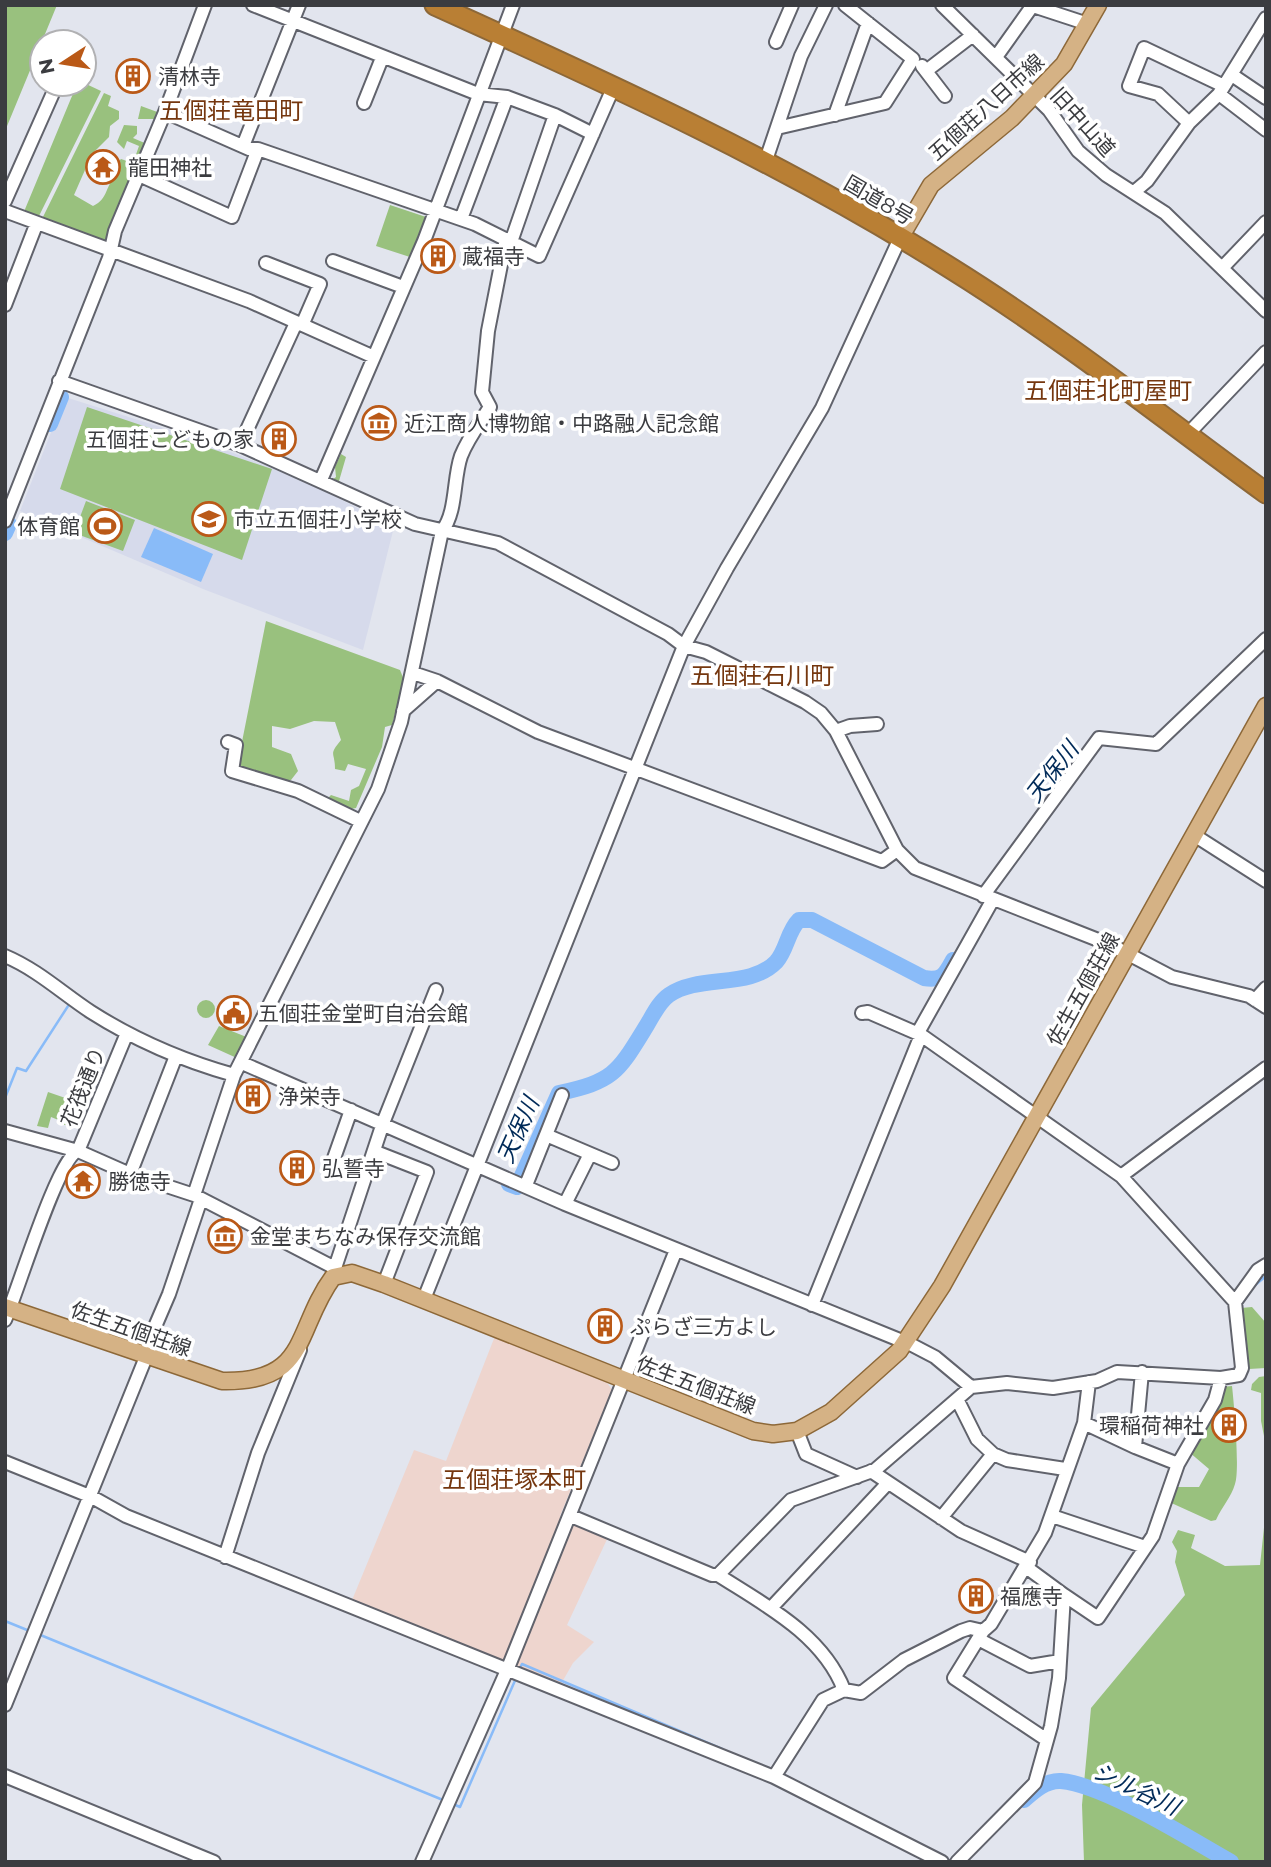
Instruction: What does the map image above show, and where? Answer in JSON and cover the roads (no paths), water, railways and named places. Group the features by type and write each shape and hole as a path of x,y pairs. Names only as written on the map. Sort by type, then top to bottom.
{"highway":[{"name":"国道8号","path":"435,5 614,86 766,160 900,238 1040,327 1266,493"}],"main road":[{"name":"五個荘八日市線","path":"900,238 931,185 1034,97 1064,64 1098,5"},
{"name":"佐生五個荘線","path":"7,1312 222,1381 256,1381 275,1371 303,1342 336,1271 352,1273 424,1299 753,1431 773,1434 797,1431 831,1412 906,1343 942,1286 1037,1118 1126,953 1266,706"}],"street":[{"path":"5,521 8,506 108,258 108,251 205,5"},
{"path":"253,5 478,94 507,97 593,134"},
{"path":"243,146 299,5"},
{"path":"321,480 474,113 478,94 513,5"},
{"path":"776,42 792,5"},
{"path":"766,160 801,57 826,5"},
{"path":"845,5 913,59 945,96"},
{"name":"旧中山道","path":"942,5 1049,110 1078,151 1106,175 1165,213 1266,311"},
{"path":"996,57 1033,5 1088,24"},
{"path":"1134,192 1147,181 1189,123 1225,85 1266,18"},
{"path":"835,115 868,23"},
{"path":"926,71 973,35"},
{"path":"1189,123 1158,94 1129,86 1144,48 1225,85 1266,98"},
{"path":"364,103 382,58"},
{"path":"777,128 885,103 913,59"},
{"path":"1225,85 1266,130"},
{"path":"165,112 243,146 461,219 539,256 614,86"},
{"path":"461,219 507,97"},
{"path":"5,201 51,98"},
{"path":"5,1705 92,1497 169,1294 234,1075 377,789 413,673 442,531 448,524 462,454 490,407 482,392 488,331 508,241 555,116"},
{"path":"139,175 232,217 258,149"},
{"path":"5,211 36,225 108,251 114,250 249,301 374,357"},
{"path":"5,305 36,225"},
{"path":"1222,268 1265,225"},
{"path":"424,1299 684,646 822,408 900,238"},
{"path":"332,261 403,287"},
{"path":"240,444 320,284 266,263"},
{"path":"1187,435 1266,352"},
{"path":"59,381 240,444 397,517 442,531 482,538 526,555 684,646 706,652 805,702 821,713 836,731 897,850 915,868 1126,953 1172,977 1257,1001 1266,988"},
{"path":"812,1305 921,1035 920,1029 987,899 1099,738 1156,744 1266,639"},
{"path":"413,673 437,681 538,732 882,861 897,850"},
{"path":"403,712 437,681"},
{"path":"836,731 850,726 877,724"},
{"path":"228,742 236,745 232,772 298,791 360,821"},
{"path":"1194,835 1266,881"},
{"path":"5,956 43,976 80,1005 126,1034 176,1057 234,1075"},
{"path":"5,1131 197,1197 336,1271 383,1127 436,990"},
{"path":"718,1575 791,1500 871,1472 971,1387 1007,1382 1053,1388 1089,1382 1117,1373 1142,1372 1221,1378 1239,1375 1242,1368 1236,1302 1121,1176 921,1035 868,1012 862,1013"},
{"name":"花筏通り","path":"7,1312 126,1034"},
{"path":"130,1174 176,1057"},
{"path":"242,1063 475,1167 521,1183 565,1204 906,1343 934,1357 971,1387"},
{"path":"1121,1176 1266,1068"},
{"path":"521,1183 546,1135 562,1095"},
{"path":"350,1113 333,1161 367,1174"},
{"path":"546,1135 612,1163"},
{"path":"376,1152 427,1172 384,1284"},
{"path":"565,1204 590,1154"},
{"path":"422,1862 448,1803 515,1671 571,1516 676,1250"},
{"path":"1236,1302 1258,1270 1266,1265"},
{"path":"225,1557 258,1452 303,1342"},
{"path":"1135,1447 1142,1372"},
{"path":"871,1472 887,1484 919,1500 961,1531 1028,1564 1064,1595 1098,1618 1153,1536 1178,1464 1215,1400 1221,1378"},
{"path":"1047,1740 954,1678 1028,1564 1052,1516 1065,1469 1084,1423 1089,1382"},
{"path":"957,1399 977,1439 993,1454 1065,1469"},
{"path":"1084,1423 1178,1464"},
{"path":"797,1431 806,1454 857,1476"},
{"path":"942,1518 993,1454"},
{"path":"5,1462 92,1497 126,1516 225,1557 774,1777 942,1862"},
{"path":"771,1608 887,1484"},
{"path":"571,1516 712,1575 718,1575 771,1608 809,1639 829,1664 844,1690"},
{"path":"1052,1516 1145,1547"},
{"path":"957,1862 1035,1783 1047,1740 1059,1661 1064,1595"},
{"path":"774,1777 823,1700 844,1690 861,1692 915,1654 970,1628 1030,1665 1059,1661"},
{"path":"5,1776 214,1862"}],"water":[{"path":"154,528 213,554 201,582 141,557"}],"waterway":[{"path":"50,424 61,397"},
{"path":"5,533 9,524"},
{"name":"天保川","path":"509,1184 517,1187 559,1093 592,1084 613,1072 629,1054 659,1005 669,995 695,985 739,979 765,970 780,957 799,920 812,920 924,978 935,979 942,976 953,960"},
{"path":"5,1098 17,1068 26,1071 70,1003"},
{"path":"1254,1286 1266,1276"},
{"path":"5,1621 32,1632"},
{"path":"38,1634 443,1800"},
{"path":"519,1670 522,1664 722,1749"},
{"path":"453,1804 460,1807 517,1676"},
{"path":"791,1740 817,1698"},
{"name":"シル谷川","path":"1024,1800 1050,1782 1061,1781 1079,1785 1147,1814 1231,1862"}],"place":[{"name":"清林寺","path":"133,76"},
{"name":"龍田神社","path":"103,167"},
{"name":"蔵福寺","path":"438,256"},
{"name":"近江商人博物館・中路融人記念館","path":"379,423"},
{"name":"五個荘こどもの家","path":"279,439"},
{"name":"市立五個荘小学校","path":"209,519"},
{"name":"体育館","path":"105,526"},
{"name":"五個荘金堂町自治会館","path":"234,1013"},
{"name":"浄栄寺","path":"253,1096"},
{"name":"弘誓寺","path":"297,1168"},
{"name":"勝徳寺","path":"83,1181"},
{"name":"金堂まちなみ保存交流館","path":"225,1236"},
{"name":"ぷらざ三方よし","path":"605,1326"},
{"name":"環稲荷神社","path":"1229,1425"},
{"name":"福應寺","path":"976,1596"}],"district":[{"name":"五個荘竜田町","path":"231,110"},
{"name":"五個荘北町屋町","path":"1108,390"},
{"name":"五個荘石川町","path":"762,675"},
{"name":"五個荘塚本町","path":"514,1479"}]}
